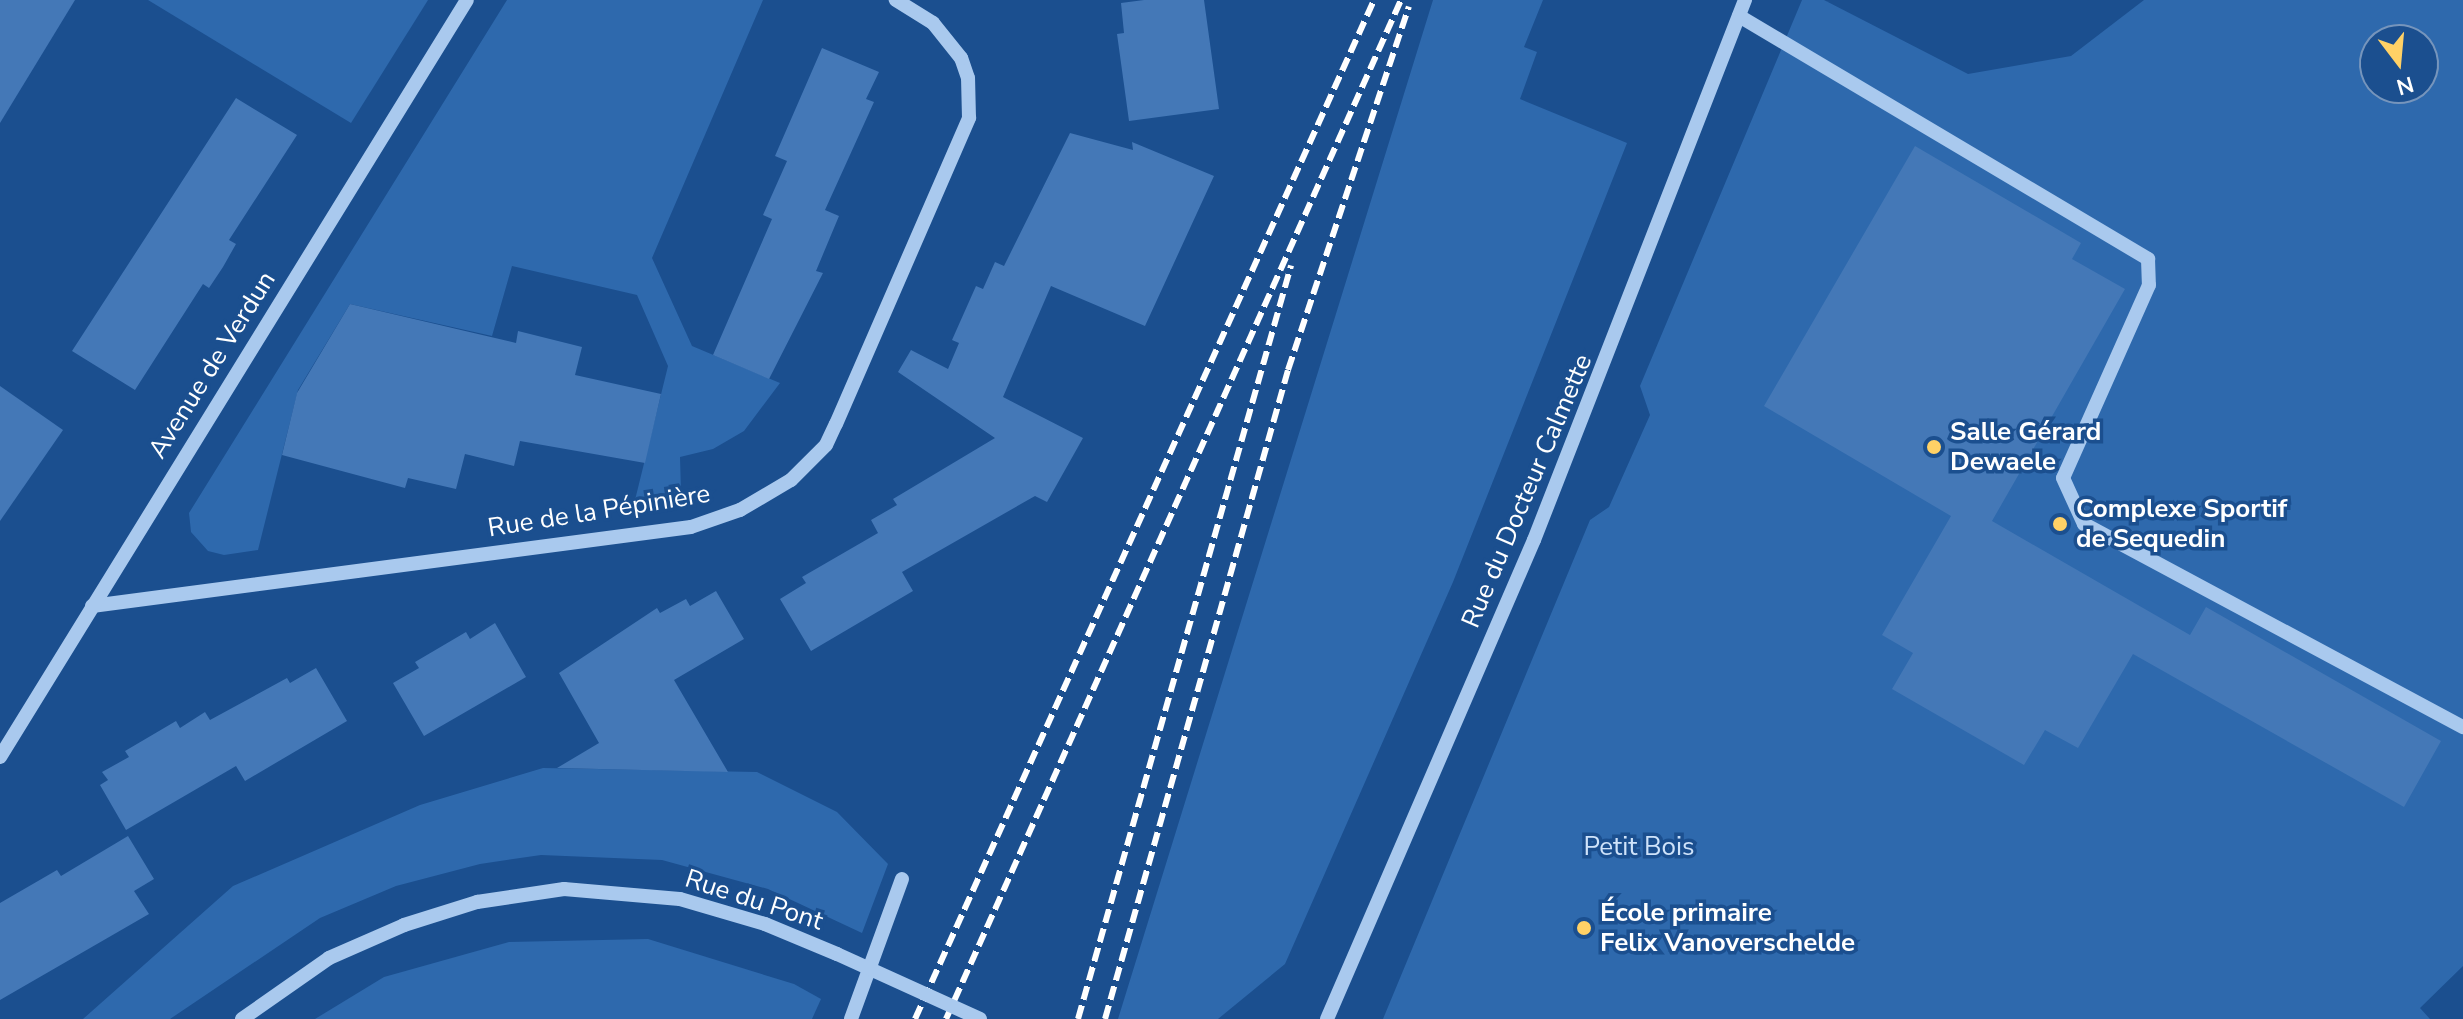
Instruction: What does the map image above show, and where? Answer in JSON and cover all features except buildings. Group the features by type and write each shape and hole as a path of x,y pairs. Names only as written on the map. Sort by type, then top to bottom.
{"street":[{"name":"Avenue de Verdun","path":"0,757 467,0"},
{"name":"Rue de la Pépinière","path":"92,606 691,527 740,510 791,480 826,445 969,118 970,88 961,58 933,23 896,0"},
{"name":"Rue du Docteur Calmette","path":"1335,994 1534,540 1745,0"},
{"path":"1739,16 2148,259 2149,285 2063,478 2084,524 2463,727"},
{"path":"851,1019 902,879"},
{"name":"Rue du Pont","path":"242,1019 329,958 392,930 477,902 564,889 644,893 693,902 837,954 980,1019"},
{"path":"1316,1019 1335,994"},
{"path":"1327,1019 1335,994"}],"green space":[{"path":"148,0 428,0 351,123"},
{"path":"507,0 763,0 652,258 692,346 780,383 744,431 713,449 680,457 681,492 635,500 668,366 637,295 512,266 492,336 350,304 298,390 258,550 224,555 208,551 191,532 189,513"},
{"path":"1433,0 1543,0 1524,47 1537,52 1520,99 1627,143 1453,582 1285,964 1218,1019 1118,1019"},
{"name":"Complexe Sportif de Sequedin","path":"1802,0 1824,0 1968,74 2071,56 2144,0 2463,0 2463,966 2420,1008 2430,1019 1383,1019 1590,520 1609,507 1650,415 1640,386"},
{"path":"543,768 757,772 837,812 888,864 862,933 768,889 662,860 541,855 480,864 396,886 320,918 170,1019 83,1019 233,886 420,805"},
{"path":"648,939 794,984 821,999 812,1019 315,1019 384,977 509,942"}],"railway":[{"path":"915,1019 1374,0"},
{"path":"946,1019 1401,0"},
{"path":"1105,1019 1288,370 1409,7"},
{"path":"1078,1019 1291,266"}],"place":[{"name":"Salle Gérard Dewaele","path":"1934,447"},
{"name":"Complexe Sportif de Sequedin","path":"2060,524"},
{"name":"École primaire Felix Vanoverschelde","path":"1584,928"}],"park label":[{"name":"Petit Bois","path":"1639,847"}]}
